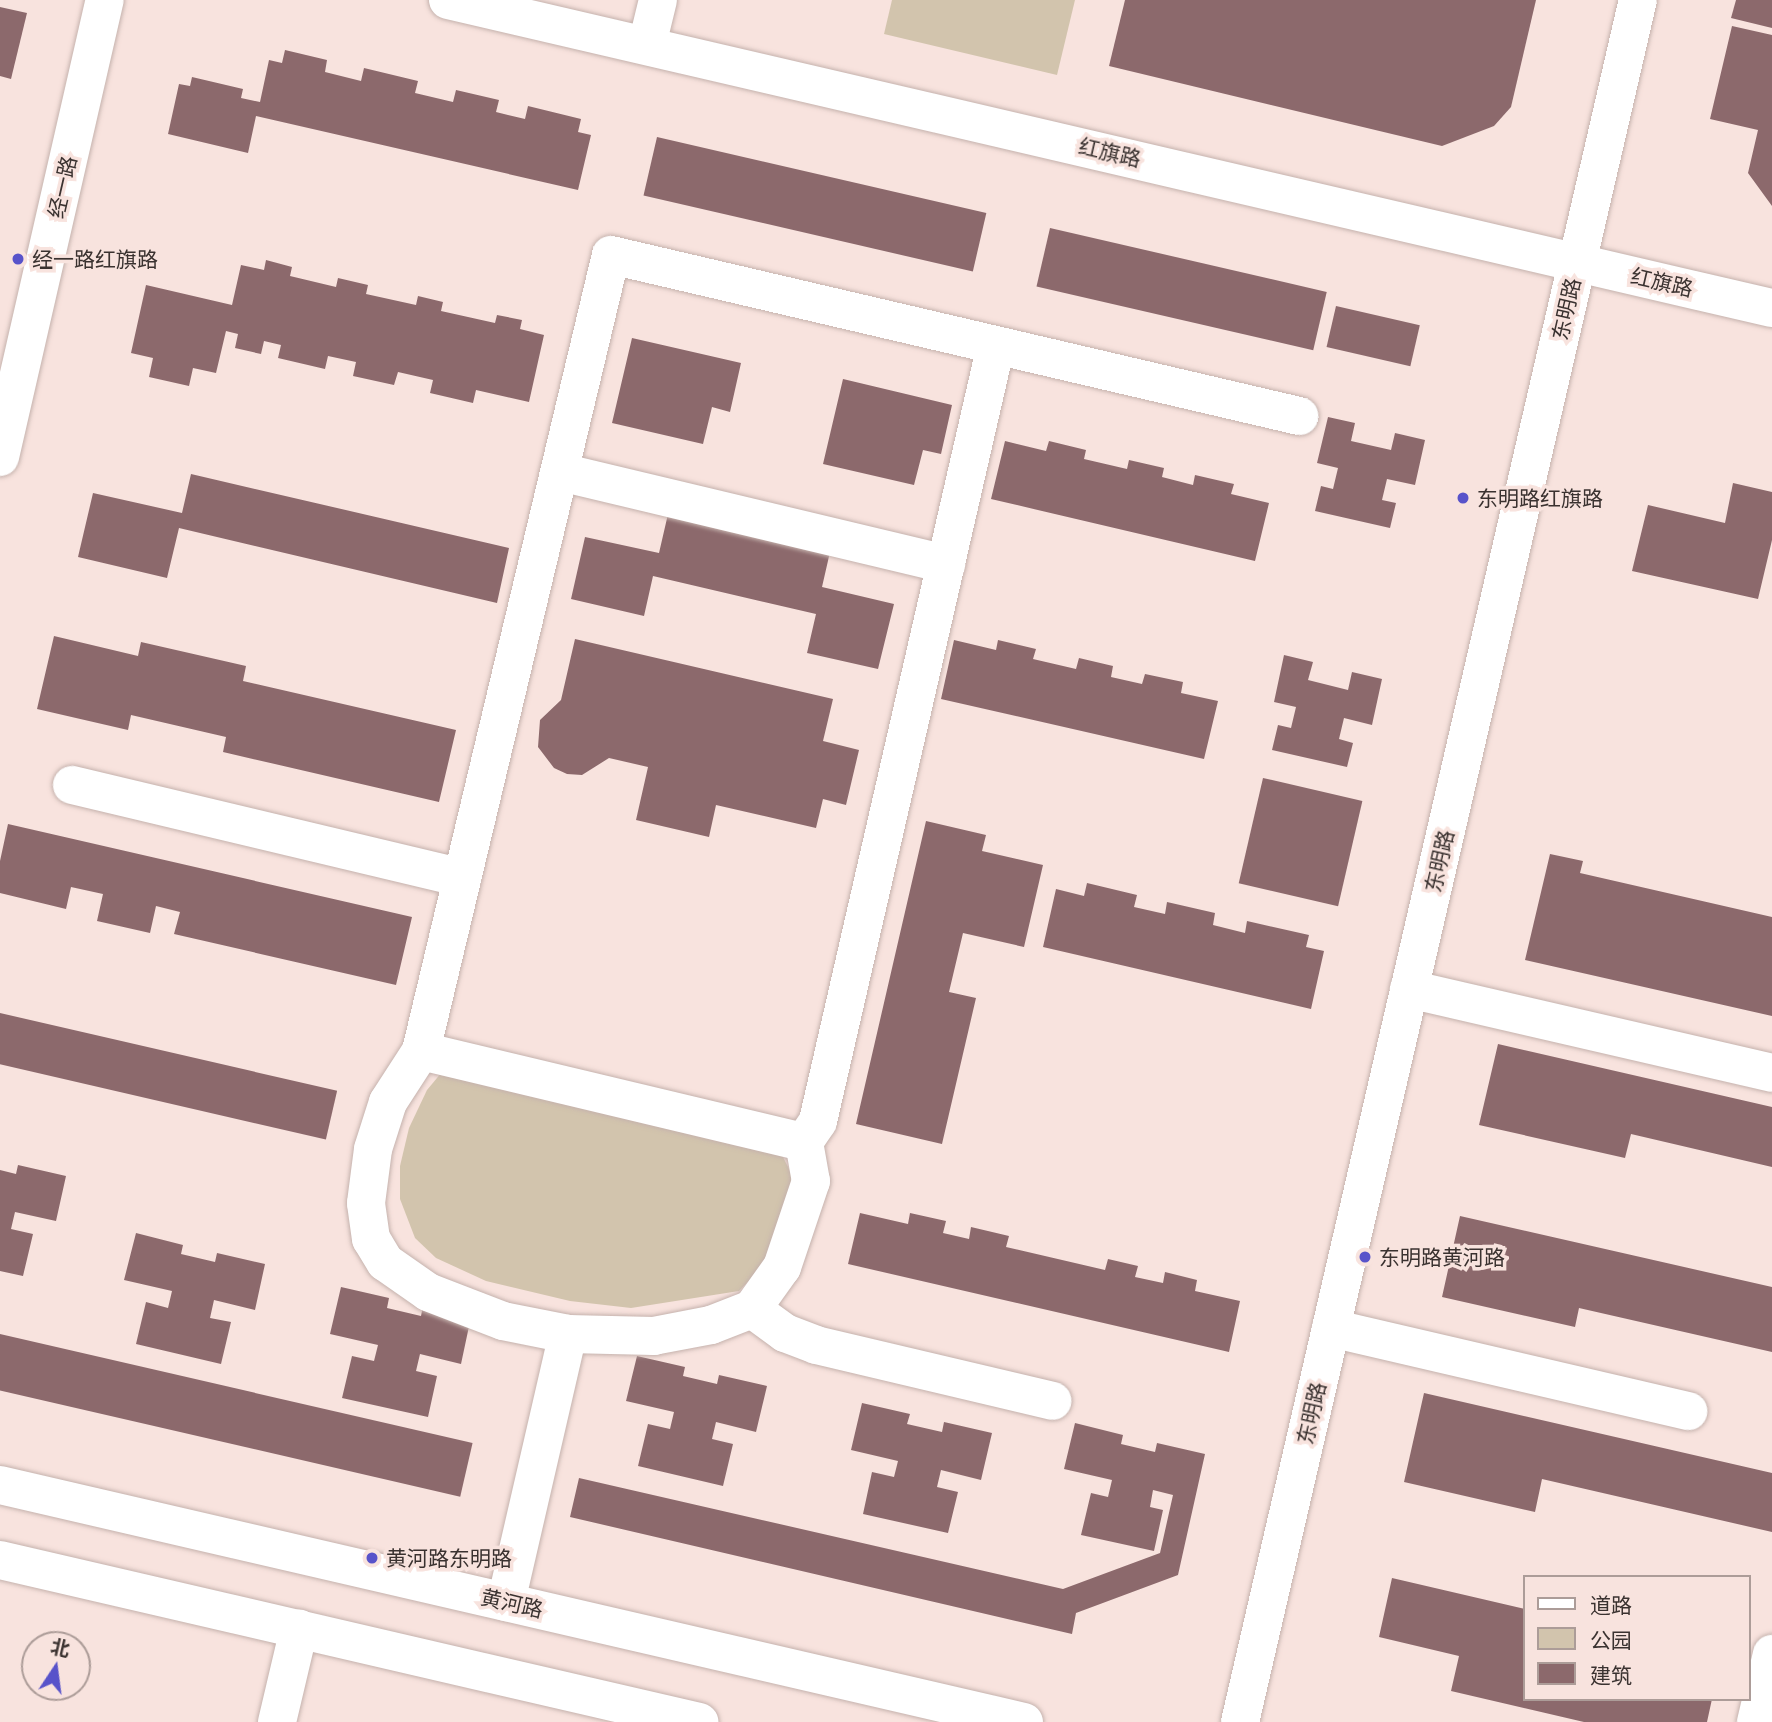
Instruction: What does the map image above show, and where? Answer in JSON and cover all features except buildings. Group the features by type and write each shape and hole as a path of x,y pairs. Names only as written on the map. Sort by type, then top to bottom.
{"street":[{"name":"经一路","path":"0,457 105,0"},
{"name":"红旗路","path":"448,0 1772,308"},
{"path":"647,45 658,0"},
{"name":"东明路","path":"1240,1722 1638,0"},
{"path":"996,345 818,1121 804,1142 811,1181 782,1267 751,1309 711,1325 654,1336 568,1334 503,1321 428,1292 385,1262 371,1239 366,1203 373,1149 388,1102 421,1051 611,255 996,345 1299,416"},
{"path":"560,472 946,564"},
{"path":"72,785 462,878"},
{"path":"1409,989 1772,1073"},
{"path":"421,1051 804,1142"},
{"path":"751,1309 785,1333 816,1345 1052,1401"},
{"path":"1331,1328 1689,1410"},
{"path":"506,1602 568,1334"},
{"name":"黄河路","path":"0,1485 1024,1722"},
{"path":"0,1560 699,1722"},
{"path":"277,1722 299,1629"},
{"path":"1756,1722 1772,1654"}],"green space":[{"path":"892,0 1075,0 1057,75 884,34"},
{"path":"442,1072 781,1153 793,1177 765,1264 739,1291 631,1308 570,1301 486,1281 436,1258 415,1238 400,1199 400,1166 409,1128 427,1090"}],"place":[{"name":"经一路红旗路","path":"18,259"},
{"name":"东明路红旗路","path":"1463,498"},
{"name":"东明路黄河路","path":"1365,1257"},
{"name":"黄河路东明路","path":"372,1558"}]}
